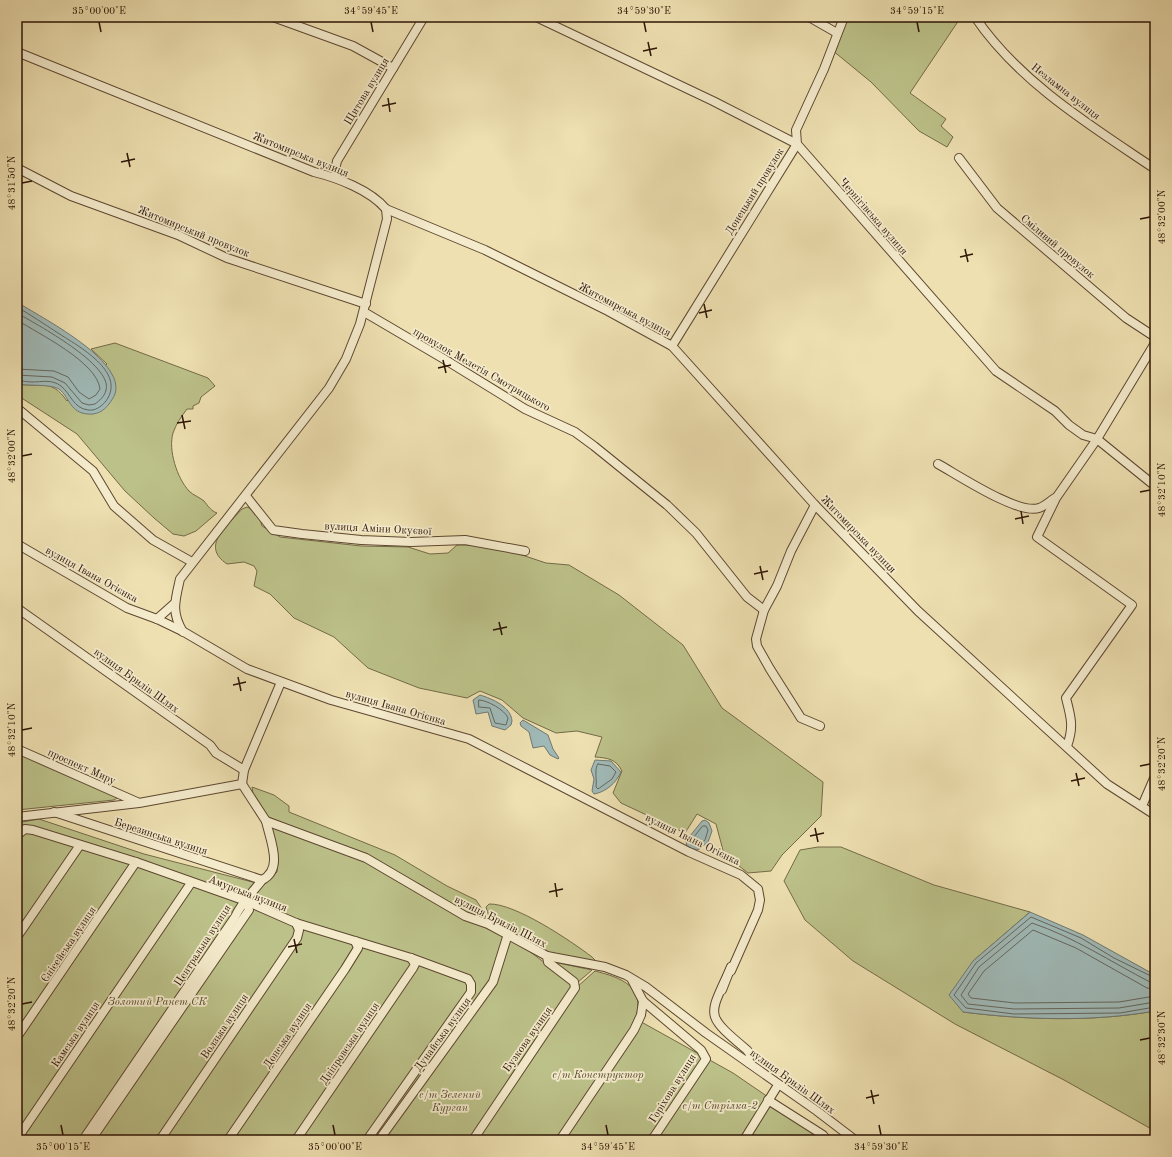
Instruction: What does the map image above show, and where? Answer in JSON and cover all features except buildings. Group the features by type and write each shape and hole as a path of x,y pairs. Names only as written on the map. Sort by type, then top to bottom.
{"street":[{"path":"273,17 353,46 393,68"},
{"name":"Щитова вулиця","path":"338,178 335,170 337,161 424,17"},
{"name":"Чернігівська вулиця","path":"536,17 713,101 797,144 996,371 1055,411 1069,425 1083,435 1097,439 1155,486"},
{"path":"809,17 837,33"},
{"name":"Донецький провулок","path":"672,346 797,144 796,130 824,69 844,17"},
{"name":"Незламна вулиця","path":"975,17 1010,60 1050,94 1155,169"},
{"name":"Житомирська вулиця","path":"17,52 314,172 338,178 380,202 386,209 485,250 608,311 672,346 815,505 918,611 1108,784 1155,815"},
{"name":"Сміливий провулок","path":"959,158 997,208 1007,218 1126,318 1155,337"},
{"name":"Житомирський провулок","path":"17,168 71,196 178,234 227,258 366,304"},
{"path":"184,632 175,613 175,603 180,580 192,562 246,496 329,388 350,353 366,304 387,219 386,209"},
{"name":"провулок Мелетія Смотрицького","path":"364,312 525,409 575,432 594,446 667,505 696,533 747,597 764,610"},
{"path":"1067,746 1072,732 1072,720 1066,698 1132,605 1037,536 1056,498 1097,439 1155,343"},
{"path":"17,408 93,471 114,506 153,540 192,562"},
{"path":"938,464 1021,508 1039,508 1056,498"},
{"name":"вулиця Аміни Окуєвої","path":"246,496 274,530 361,540 411,542 465,540 525,551"},
{"path":"815,505 764,610 756,639 757,646 770,670 801,718 820,726"},
{"path":"1039,508 1046,519"},
{"name":"вулиця Івана Огієнка","path":"17,544 127,608 157,619 184,632 247,669 331,700 469,739 689,852 741,875 758,889 760,901"},
{"path":"157,619 175,603"},
{"name":"вулиця Брилів Шлях","path":"17,608 210,745 216,753 244,770"},
{"path":"246,901 262,880 271,875 274,868 266,821 242,784 244,770 281,682"},
{"name":"проспект Миру","path":"17,749 139,803"},
{"path":"1142,806 1155,776"},
{"name":"Березинська вулиця","path":"17,817 139,803 242,784"},
{"name":"Березинська вулиця","path":"54,812 262,880"},
{"name":"вулиця Брилів Шлях","path":"266,821 366,858 465,916 488,924 547,956 605,967 626,975 646,987 855,1140"},
{"name":"Амурська вулиця","path":"17,835 21,831 29,829 136,862 191,883 246,901 296,923 411,958 468,979 471,984"},
{"path":"17,937 80,845"},
{"name":"Єнісейська вулиця","path":"17,1037 136,862"},
{"name":"Камська вулиця","path":"17,1138 191,883"},
{"name":"Центральна вулиця","path":"83,1140 235,917 240,906 246,901 249,910 91,1140"},
{"path":"760,901 758,910 731,971 742,944 760,901"},
{"path":"760,901 729,974 722,990 756,910 760,901"},
{"path":"749,1063 750,1054 717,1022 713,1009 760,901"},
{"name":"Волзька вулиця","path":"160,1140 297,938 299,930 296,923"},
{"name":"Дунайська вулиця","path":"379,1140 493,982 508,934"},
{"name":"Донська вулиця","path":"228,1140 345,969 358,948 355,941"},
{"name":"Бузкова вулиця","path":"473,1140 575,988 574,982 570,978 548,962 547,956"},
{"name":"Дніпровська вулиця","path":"296,1140 413,968 414,962 411,958"},
{"path":"560,1140 634,1030 641,1015 643,1001 632,979"},
{"name":"Дунайська вулиця","path":"367,1140 471,992 471,984"},
{"name":"Горіхова вулиця","path":"643,1001 701,1050 706,1059 652,1140"},
{"path":"744,1140 778,1085"},
{"path":"768,1100 823,1135 827,1140"}],"green space":[{"path":"847,17 961,17 910,93 946,119 941,126 953,137 947,147 919,131 871,82 832,50"},
{"path":"115,343 208,378 215,386 201,397 199,403 193,406 193,409 187,409 173,433 173,455 177,471 181,479 192,494 204,501 211,510 217,513 196,531 184,536 173,534 125,491 77,434 17,395 17,384 45,385 56,389 67,401 107,364 91,349"},
{"path":"247,507 258,512 262,526 280,537 361,546 408,547 430,554 448,553 457,545 483,545 513,552 546,563 569,565 619,595 683,645 722,708 823,782 821,816 782,855 771,871 748,873 724,854 716,824 697,814 685,833 621,803 613,793 622,771 620,767 611,760 595,757 602,737 577,731 556,733 523,718 502,700 480,691 467,698 419,688 368,668 334,637 294,618 270,594 254,586 257,571 254,566 244,562 227,564 219,557 216,550 216,543 224,529 242,509"},
{"path":"17,751 116,795 117,798 114,800 17,810"},
{"path":"252,787 274,795 289,806 289,812 395,855 447,886 476,900 482,909 486,918 485,920 467,915 423,886 368,857 266,816 254,800"},
{"name":"Золотий Ранет СК","path":"39,819 144,854 264,885 277,872 278,861 270,830 272,827 366,861 517,942 577,987 595,971 614,977 629,985 634,991 637,999 638,1008 636,1019 733,1073 831,1140 17,1140 17,825 22,822"},
{"path":"818,847 841,847 934,885 1030,912 973,961 963,1012 1011,1017 1059,1019 1131,1015 1155,1011 1155,1131 1064,1080 955,1024 853,961 805,920 784,881 800,850"},
{"path":"489,904 500,905 542,924 592,957 595,960 594,963 546,953 491,923 486,907"},
{"path":"549,961 592,970 577,983"}],"water":[{"path":"17,302 79,341 108,367 115,381 115,394 105,409 94,414 82,413 77,411 63,393 55,387 17,384"},
{"path":"480,695 496,701 505,708 511,716 511,725 505,730 492,726 488,712 476,714 473,700"},
{"path":"523,720 548,735 553,749 559,758 558,759 550,755 544,746 533,748 529,732 521,726 520,723"},
{"path":"595,760 611,761 621,772 610,786 603,791 594,794 592,791 594,779 591,770"},
{"path":"705,820 709,823 712,831 708,842 698,850 687,847 686,841 702,821"},
{"path":"1030,912 1083,935 1155,975 1155,1011 1107,1017 1059,1019 1011,1017 963,1012 949,995 973,961"}],"park label":[{"name":"с/т Конструктор","path":"598,1074"},
{"name":"с/т Зелений Курган","path":"450,1100"},
{"name":"с/т Стрілка-2","path":"720,1105"}]}
